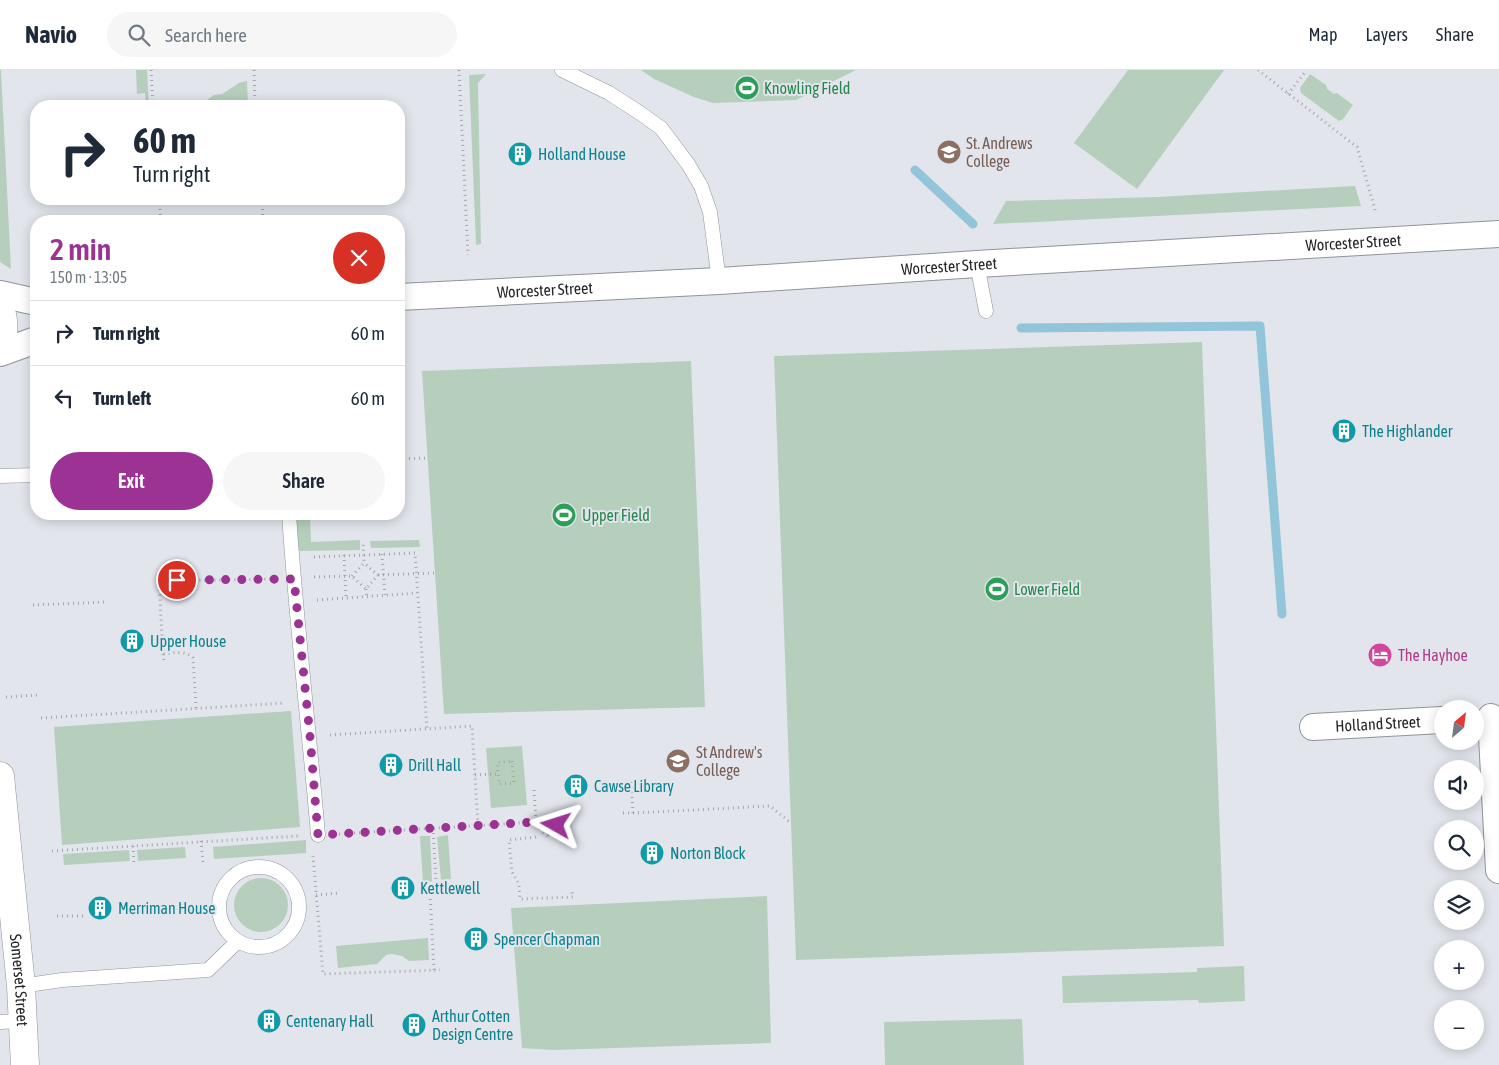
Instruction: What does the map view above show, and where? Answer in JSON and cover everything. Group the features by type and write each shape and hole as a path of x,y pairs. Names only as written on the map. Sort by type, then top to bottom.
{"main road":[{"path":"0,308 4,334 0,347"},
{"name":"Somerset Street","path":"0,776 21,986 11,1022 26,1065"}],"street":[{"name":"Worcester Street","path":"405,297 719,281 1499,234"},
{"path":"0,294 30,301"},
{"path":"0,353 30,342"},
{"path":"1488,717 1499,870"},
{"name":"Holland Street","path":"1313,726 1434,720"}],"lane":[{"path":"562,70 609,93 640,112 661,128 688,164 701,186 710,212 719,281"},
{"path":"977,264 986,311"},
{"path":"0,476 30,476"},
{"path":"289,520 318,835"},
{"path":"259,866 278,871 287,877 295,888 299,900 299,914 295,926 287,936 276,944 264,948 250,946 238,941 229,934 222,923 220,897 224,887 233,876 250,868 259,866"},
{"path":"21,986 62,980 208,970 238,941"}],"path":[{"path":"151,70 153,100"},
{"path":"254,70 256,100"},
{"path":"459,70 468,255"},
{"path":"1258,70 1357,147 1376,214"},
{"path":"1288,94 1306,71"},
{"path":"405,459 428,458"},
{"path":"313,577 352,576 364,562 363,541"},
{"path":"314,563 314,556 414,553 427,729"},
{"path":"382,554 380,575 384,594"},
{"path":"344,555 346,597"},
{"path":"364,562 380,575 435,573"},
{"path":"315,570 313,577 316,585"},
{"path":"366,589 380,575"},
{"path":"352,576 366,589 367,598"},
{"path":"164,661 159,580 294,579"},
{"path":"316,592 316,600 346,597 367,598 384,594 416,593"},
{"path":"33,605 105,602"},
{"path":"163,654 183,652 193,658 196,708"},
{"path":"6,697 39,695"},
{"path":"41,718 290,703"},
{"path":"310,736 472,726 478,826"},
{"path":"512,762 514,783 499,784 498,774 497,763 512,762"},
{"path":"475,775 498,774"},
{"path":"631,782 633,813"},
{"path":"534,790 536,822 543,833 549,836 556,833"},
{"path":"623,813 770,806 791,823"},
{"path":"52,851 536,822 556,823"},
{"path":"433,828 436,881"},
{"path":"536,837 509,840 512,872 518,884 520,899 573,897 572,892"},
{"path":"201,841 203,862"},
{"path":"133,846 134,866"},
{"path":"312,855 323,976 440,970"},
{"path":"316,896 339,893"},
{"path":"430,894 434,970"},
{"path":"57,916 83,916"}],"green space":[{"path":"1,70 11,269 0,262"},
{"path":"136,70 147,70 149,100 146,100 145,93 137,94"},
{"name":"Knowling Field","path":"641,70 856,70 796,100 713,103 694,97 654,79"},
{"path":"1128,70 1224,70 1137,189 1074,143"},
{"path":"486,74 478,83 481,244 476,245 469,75"},
{"path":"1310,74 1326,85 1327,89 1334,94 1337,93 1353,105 1343,119 1339,121 1301,93 1300,88"},
{"path":"247,81 248,100 207,100 214,95 222,94 239,83"},
{"path":"1355,186 1361,206 993,224 1006,201 1157,197"},
{"name":"Lower Field","path":"1202,342 1224,946 796,960 774,356"},
{"name":"Upper Field","path":"691,361 705,707 444,714 422,371"},
{"path":"295,520 310,520 311,542 360,540 360,550 298,551"},
{"path":"419,540 420,547 371,548 370,541"},
{"path":"291,711 300,827 62,845 54,727"},
{"path":"522,746 527,805 491,808 486,748"},
{"path":"448,835 451,879 441,880 437,837"},
{"path":"420,836 430,836 432,881 423,882"},
{"path":"306,840 306,853 214,859 213,847"},
{"path":"185,847 186,858 138,861 137,850"},
{"path":"129,850 130,861 64,865 63,854"},
{"path":"261,878 271,880 280,886 286,895 288,905 286,915 280,924 271,930 261,932 251,930 242,924 236,915 234,905 236,895 242,886 251,880"},
{"path":"767,896 771,1043 553,1050 522,1048 511,908"},
{"path":"428,938 429,960 409,961 402,956 392,954 386,955 377,964 338,968 336,946"},
{"path":"1244,966 1245,1001 1199,1003 1198,1000 1063,1003 1062,976 1197,972 1197,968"},
{"path":"1022,1019 1024,1065 885,1065 884,1022"}],"waterway":[{"path":"915,170 973,224"},
{"path":"1021,328 1260,326 1282,614"}],"place":[{"name":"Knowling Field","path":"747,88"},
{"name":"St. Andrews College","path":"949,152"},
{"name":"Holland House","path":"520,154"},
{"name":"The Highlander","path":"1344,431"},
{"name":"Upper Field","path":"564,515"},
{"name":"Lower Field","path":"997,589"},
{"name":"Upper House","path":"132,641"},
{"name":"The Hayhoe","path":"1380,655"},
{"name":"St Andrew's College","path":"678,761"},
{"name":"Drill Hall","path":"391,765"},
{"name":"Cawse Library","path":"576,786"},
{"name":"Norton Block","path":"652,853"},
{"name":"Kettlewell","path":"403,888"},
{"name":"Merriman House","path":"100,908"},
{"name":"Spencer Chapman","path":"476,939"},
{"name":"Centenary Hall","path":"269,1021"},
{"name":"Arthur Cotten Design Centre","path":"414,1025"}],"route":[{"path":"177,580 294,579 318,835 536,822 556,825"}]}
